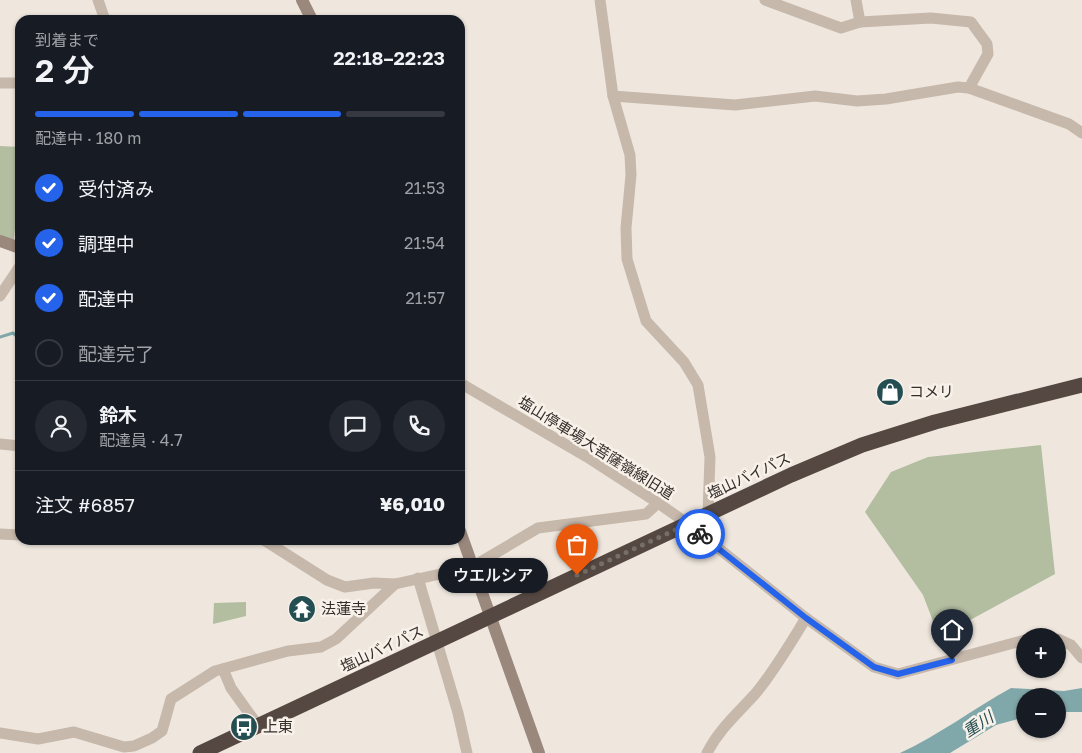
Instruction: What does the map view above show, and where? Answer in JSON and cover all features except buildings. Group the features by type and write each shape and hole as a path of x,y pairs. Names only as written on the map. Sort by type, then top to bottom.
{"highway":[{"name":"塩山バイパス","path":"200,753 259,727 708,514 862,445 935,422 1082,385"}],"main road":[{"path":"302,0 310,15"},
{"path":"0,241 15,246"},
{"path":"465,545 539,753"}],"street":[{"path":"98,0 103,15"},
{"path":"600,0 613,96 630,155 631,175 626,228 627,259 646,321 684,362 698,385 710,458 708,514"},
{"path":"765,0 842,28 860,22 932,18 971,22 987,44 988,54 969,88"},
{"path":"856,0 860,22"},
{"path":"0,83 15,83"},
{"path":"613,96 735,105 815,96 857,101 886,99 929,90 958,87 969,88 1068,124 1082,133"},
{"path":"0,296 15,274"},
{"name":"塩山停車場大菩薩嶺線旧道","path":"465,386 588,458 658,502 806,618 874,667 898,674 1016,642"},
{"path":"0,444 15,446"},
{"path":"272,545 327,580 346,587 374,583 395,584 472,567 538,528 646,514 658,502"},
{"path":"0,534 15,535"},
{"path":"418,578 458,713 467,753"},
{"path":"0,733 38,739 74,732 124,747 134,746 162,731 171,699 216,671 288,651 321,647 336,639 395,584"},
{"path":"707,753 715,736 756,692 779,662 806,618"},
{"path":"1066,643 1071,645 1082,658"},
{"path":"224,669 231,688 259,727"}],"green space":[{"path":"0,146 15,147 15,229 13,246 0,241"},
{"path":"1041,445 1055,574 939,637 923,595 865,512 891,472 928,457"},
{"path":"246,602 246,616 213,624 214,603"}],"water":[{"name":"重川","path":"1011,688 1016,688 1016,719 996,725 950,753 900,753 928,738"},
{"path":"1082,688 1082,712 1066,712 1066,691"}],"waterway":[{"path":"0,337 13,333 15,335"}],"way so far":[{"path":"577,575 688,524 700,534"}],"place":[{"name":"コメリ","path":"890,392"},
{"name":"ウエルシア","path":"577,575"},
{"name":"法蓮寺","path":"302,609"},
{"name":"上東","path":"244,727"}],"route":[{"path":"700,534 806,618 874,667 898,674 952,660"}]}
